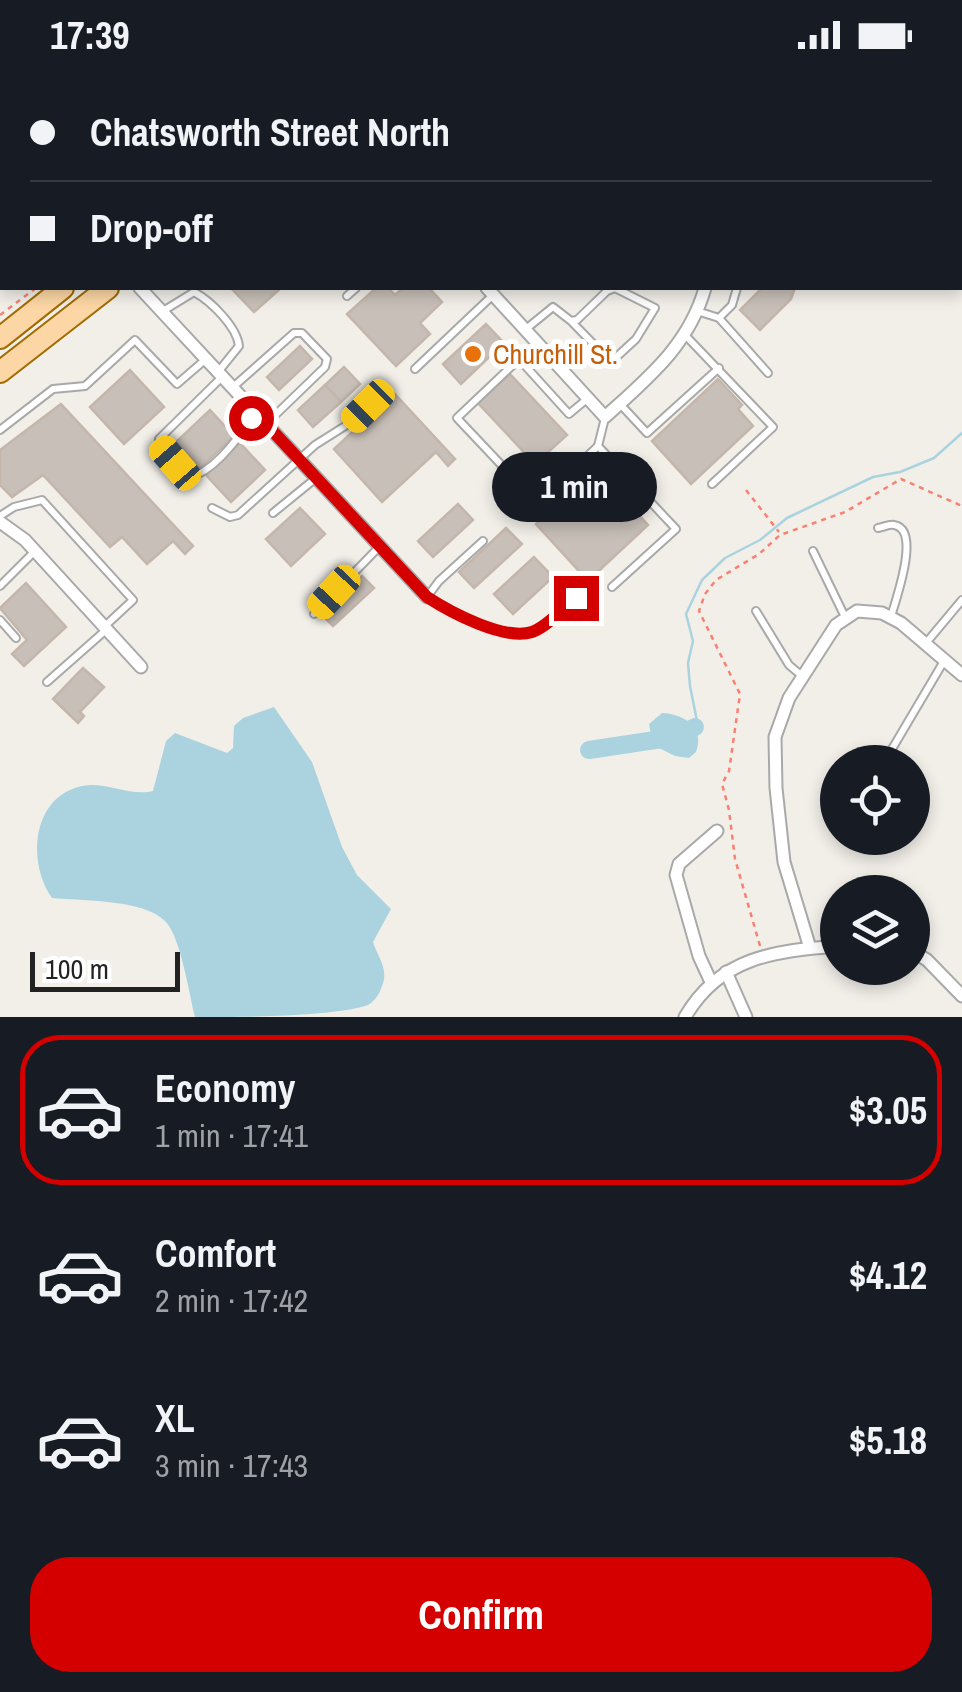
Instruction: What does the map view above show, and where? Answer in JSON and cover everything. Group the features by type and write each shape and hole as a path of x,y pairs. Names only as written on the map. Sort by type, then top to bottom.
{"main road":[{"path":"0,338 60,290"},
{"path":"0,372 105,290"}],"street":[{"path":"142,290 427,597"},
{"path":"490,291 606,417 664,362 686,335 704,290"},
{"path":"0,519 22,536 142,667"},
{"path":"810,948 784,862 776,772 775,738 789,698 836,625 857,611 891,618 962,675"},
{"path":"712,982 699,956 676,875 679,864 717,831"},
{"path":"686,1017 700,993 726,972 764,956 820,947"},
{"path":"930,962 960,991"},
{"path":"726,972 746,1017"}],"lane":[{"path":"346,296 354,290"},
{"path":"572,321 578,320 610,290"},
{"path":"525,330 556,306 611,362 636,339 655,308 620,290"},
{"path":"718,318 732,306 736,290"},
{"path":"414,369 490,291"},
{"path":"162,312 194,292 232,328 239,346 220,374 159,438 161,447 188,478 194,478 213,463 249,426 256,413"},
{"path":"697,310 718,318 768,373"},
{"path":"232,388 294,332 302,333 328,359 266,424"},
{"path":"686,335 772,427 712,484"},
{"path":"0,430 54,390 85,386 135,340 177,384 206,359"},
{"path":"508,472 457,418 537,342"},
{"path":"519,359 569,414 588,398"},
{"path":"620,404 647,433 718,368"},
{"path":"212,508 230,517 238,515 315,445 353,421 368,406"},
{"path":"530,510 598,446 606,417"},
{"path":"598,446 676,529 612,587"},
{"path":"273,513 316,478"},
{"path":"0,519 14,506 42,500 133,600 47,682"},
{"path":"878,528 901,528 908,543 891,618"},
{"path":"483,542 439,581 427,597 450,612 516,634 534,632 576,598"},
{"path":"314,614 380,546"},
{"path":"0,586 35,551"},
{"path":"812,552 846,618"},
{"path":"926,644 962,600"},
{"path":"756,611 789,665 802,676"},
{"path":"0,620 16,638"},
{"path":"894,745 944,660"}],"path":[{"path":"0,316 33,290"},
{"path":"764,956 735,859 722,784 728,772 740,694 699,611 705,594 716,580 758,554 780,534 845,512 900,480 962,506"},
{"path":"746,490 780,534"}],"water":[{"path":"274,707 312,762 342,847 357,875 391,909 373,942 384,969 383,983 371,1003 352,1009 284,1016 195,1017 180,952 165,921 127,905 52,898 39,867 38,833 52,803 82,786 153,791 166,741 175,733 227,753 233,748 234,726 243,718"},
{"path":"662,713 685,719 695,729 698,743 689,758 653,745 649,724"}],"building":[{"path":"233,290 279,290 254,312"},
{"path":"374,290 390,290 395,295 401,290 431,290 442,302 420,323 430,334 396,366 347,314"},
{"path":"760,290 794,290 791,299 760,330 740,310"},
{"name":"Churchill St.","path":"486,324 504,343 461,384 443,364"},
{"path":"300,346 312,359 279,390 267,377"},
{"path":"344,367 360,384 341,402 325,385"},
{"path":"130,370 164,407 124,444 90,407"},
{"path":"510,374 567,435 535,464 478,403"},
{"path":"718,379 742,405 738,409 753,426 691,484 652,441"},
{"path":"325,385 341,402 313,427 298,410"},
{"path":"394,393 455,459 448,466 436,452 382,502 334,449 362,423 366,428 372,424 367,418"},
{"path":"61,404 193,546 185,554 173,541 147,564 122,537 110,547 43,475 12,497 0,485 0,450"},
{"path":"210,410 234,436 200,468 176,442"},
{"path":"240,443 265,470 231,502 206,475"},
{"path":"596,469 648,525 588,581 536,524"},
{"path":"458,504 473,520 433,557 418,541"},
{"path":"300,508 325,534 291,566 266,539"},
{"path":"506,528 522,544 474,588 459,572"},
{"path":"534,557 553,577 513,614 494,594"},
{"path":"362,576 374,588 333,626 321,614"},
{"path":"26,583 66,627 24,666 12,654 27,640 0,608"},
{"path":"83,668 104,687 80,712 84,716 78,723 53,699"}],"waterway":[{"path":"695,727 688,663 693,641 686,614 702,580 725,558 760,540 787,518 873,477 900,472 934,458 962,433"},
{"path":"589,750 675,737 695,727"}],"place":[{"name":"Churchill St.","path":"473,354"}],"route":[{"path":"251,418 256,413 427,597 450,612 516,634 534,632 576,598"}]}
